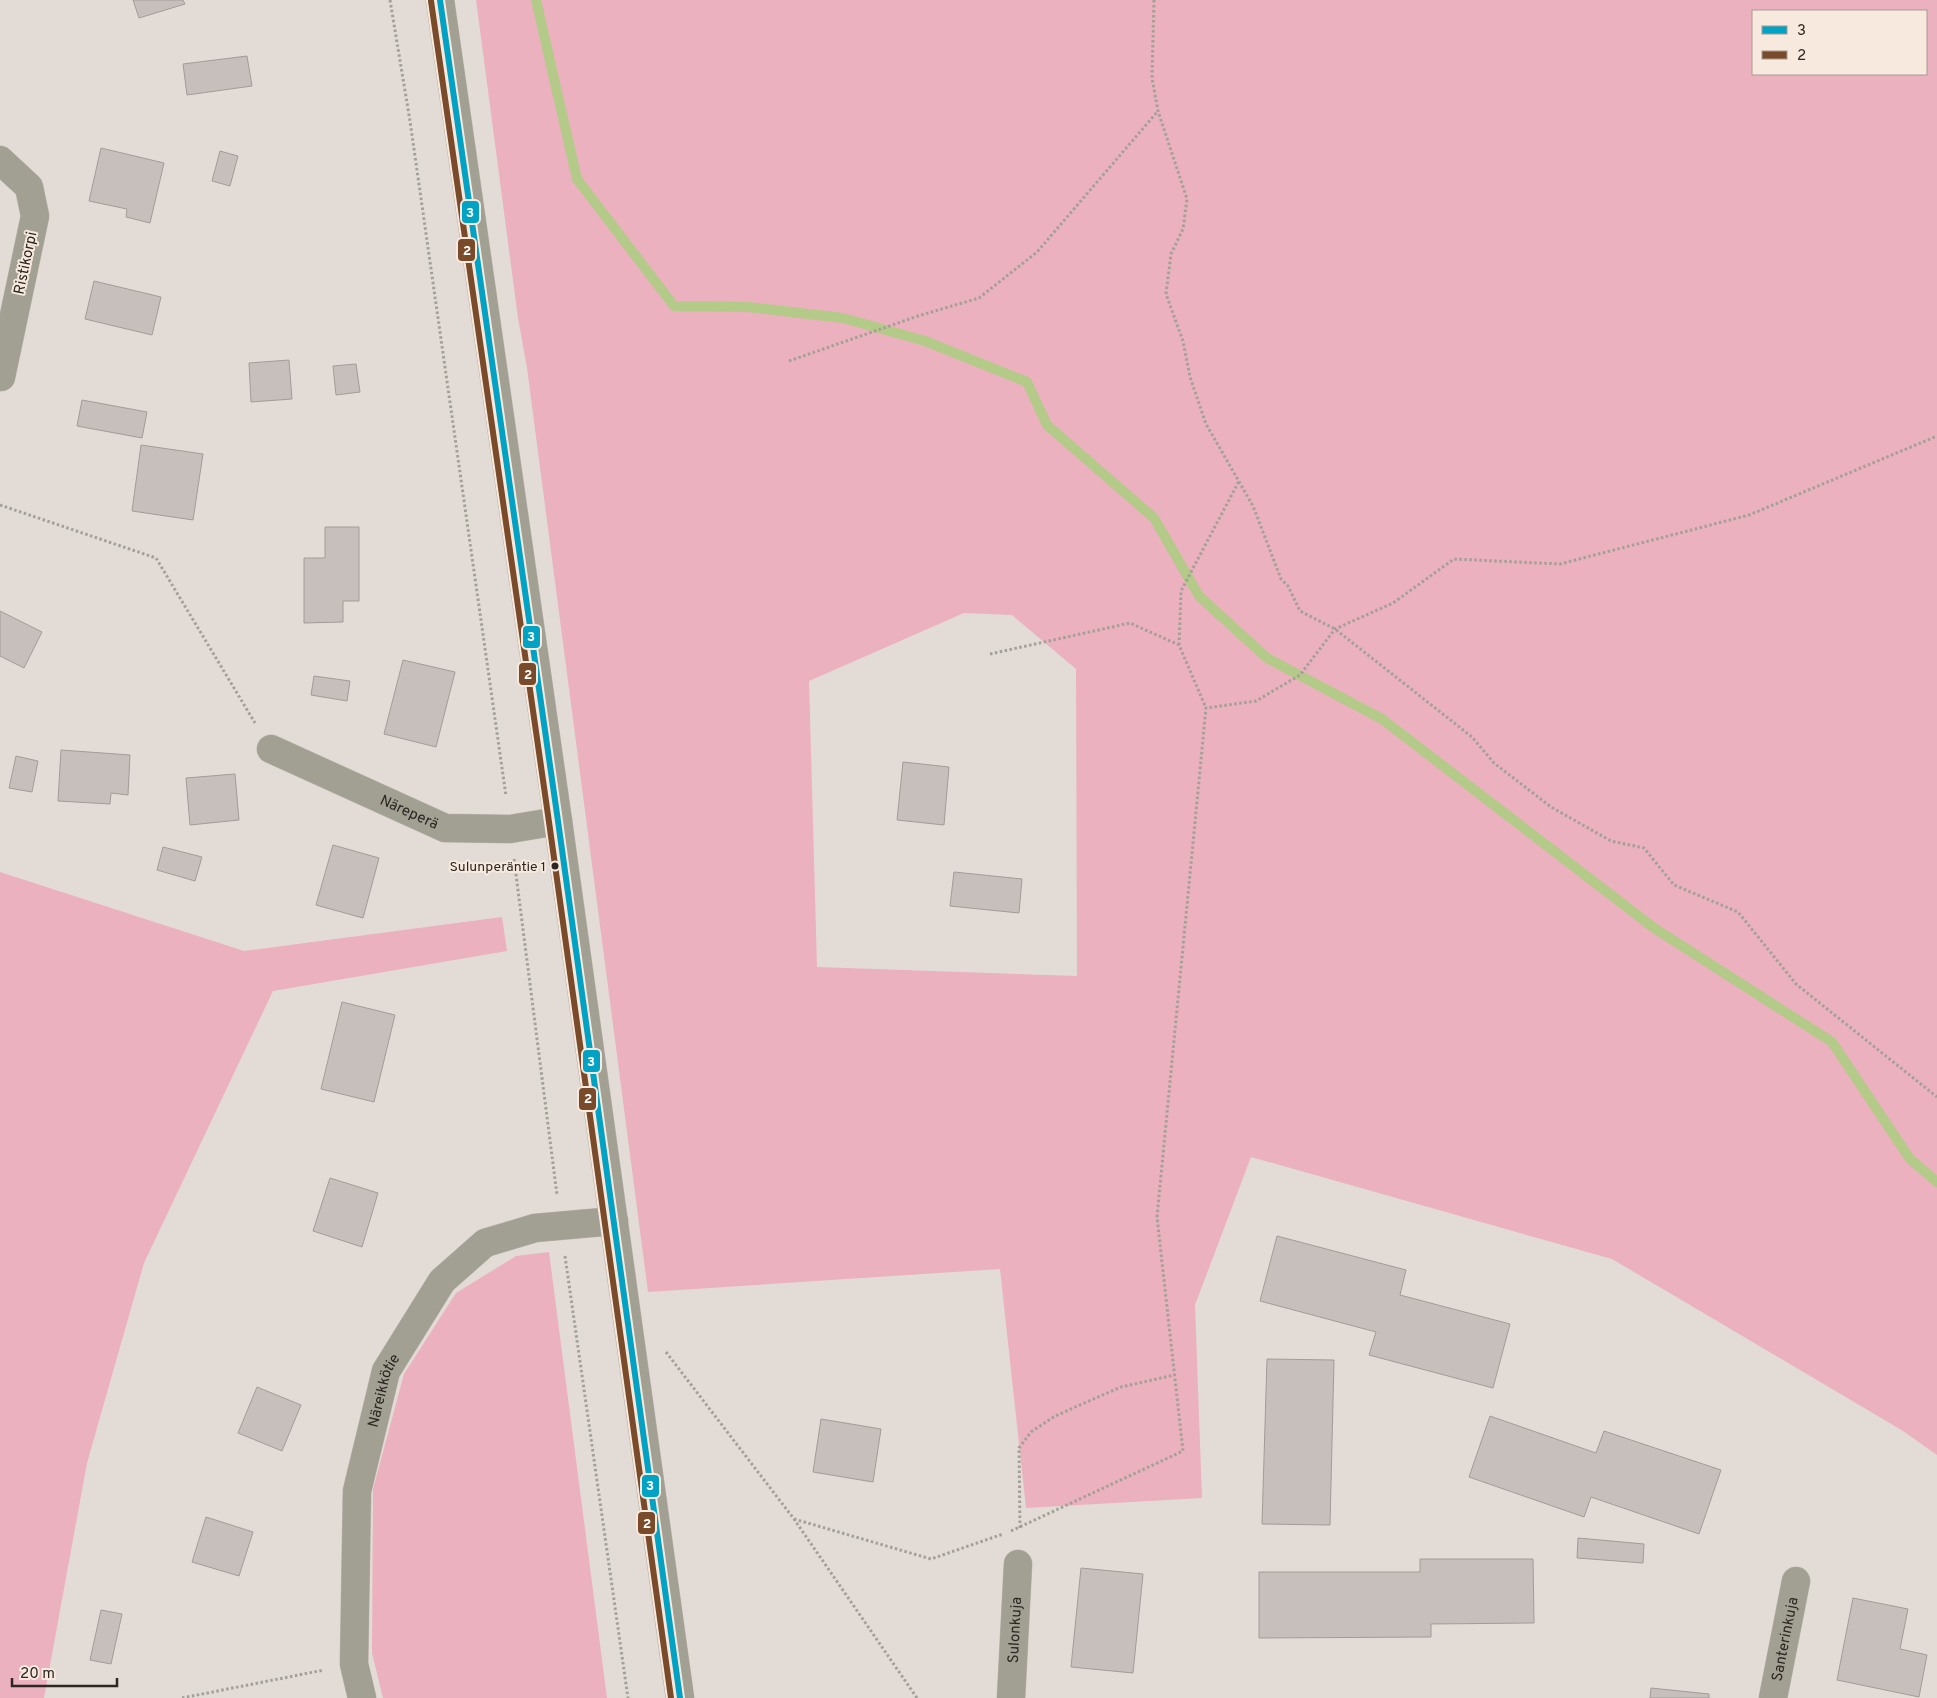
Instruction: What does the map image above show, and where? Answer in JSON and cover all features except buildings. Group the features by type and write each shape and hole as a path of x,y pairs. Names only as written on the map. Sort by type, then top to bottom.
{"street":[{"path":"440,0 558,821 680,1698"},
{"name":"Ristikorpi","path":"0,160 29,187 35,216 0,377"},
{"name":"Näreperä","path":"271,749 445,828 510,829 558,821"},
{"name":"Näreikkötie","path":"362,1698 354,1664 357,1491 386,1371 442,1281 485,1243 535,1228 614,1221"},
{"name":"Sulonkuja","path":"1011,1698 1018,1564"},
{"name":"Santerinkuja","path":"1773,1698 1796,1581"}],"path":[{"path":"1154,0 1152,78 1158,111 1187,199 1183,229 1171,254 1166,294 1206,424 1253,506 1281,579 1288,586 1300,611 1335,629 1472,737 1494,763 1551,807 1611,841 1644,848 1674,885 1738,912 1796,984 1937,1097"},
{"path":"789,361 918,316 979,298 1037,252 1158,111"},
{"path":"1206,708 1256,702 1293,680 1300,675 1335,629 1393,603 1454,559 1560,564 1749,515 1937,436"},
{"path":"794,1518 932,1559 1020,1528 1182,1451 1157,1217 1206,708 1179,645 1181,591 1239,480"},
{"path":"0,505 156,558 271,749"},
{"path":"990,654 1130,622 1179,645"},
{"path":"631,1342 661,1346 794,1518 917,1698"},
{"path":"1020,1528 1019,1448 1031,1432 1055,1416 1121,1387 1174,1375"},
{"path":"182,1698 354,1664"}],"shaded area":[{"path":"476,0 1937,0 1937,1455 1903,1431 1612,1259 1251,1157 1195,1305 1202,1498 1026,1508 1000,1269 648,1292 527,368 518,318","holes":["964,613 1012,615 1076,669 1077,976 817,967 809,681"]},
{"path":"0,872 244,951 502,917 507,951 273,991 144,1263 87,1463 44,1698 0,1698"},
{"path":"549,1252 607,1698 383,1698 372,1653 373,1489 404,1374 456,1293 516,1256"}],"waterway":[{"path":"536,0 577,179 674,306 748,307 843,318 925,341 1027,382 1047,425 1154,518 1199,596 1267,658 1382,719 1654,928 1832,1042 1910,1159 1937,1182"}],"transit line":[{"name":"3","path":"440,0 558,821 680,1698"},
{"name":"2","path":"431,1 549,822 671,1698"}],"place":[{"name":"Sulunperäntie 1","path":"555,866"}]}
